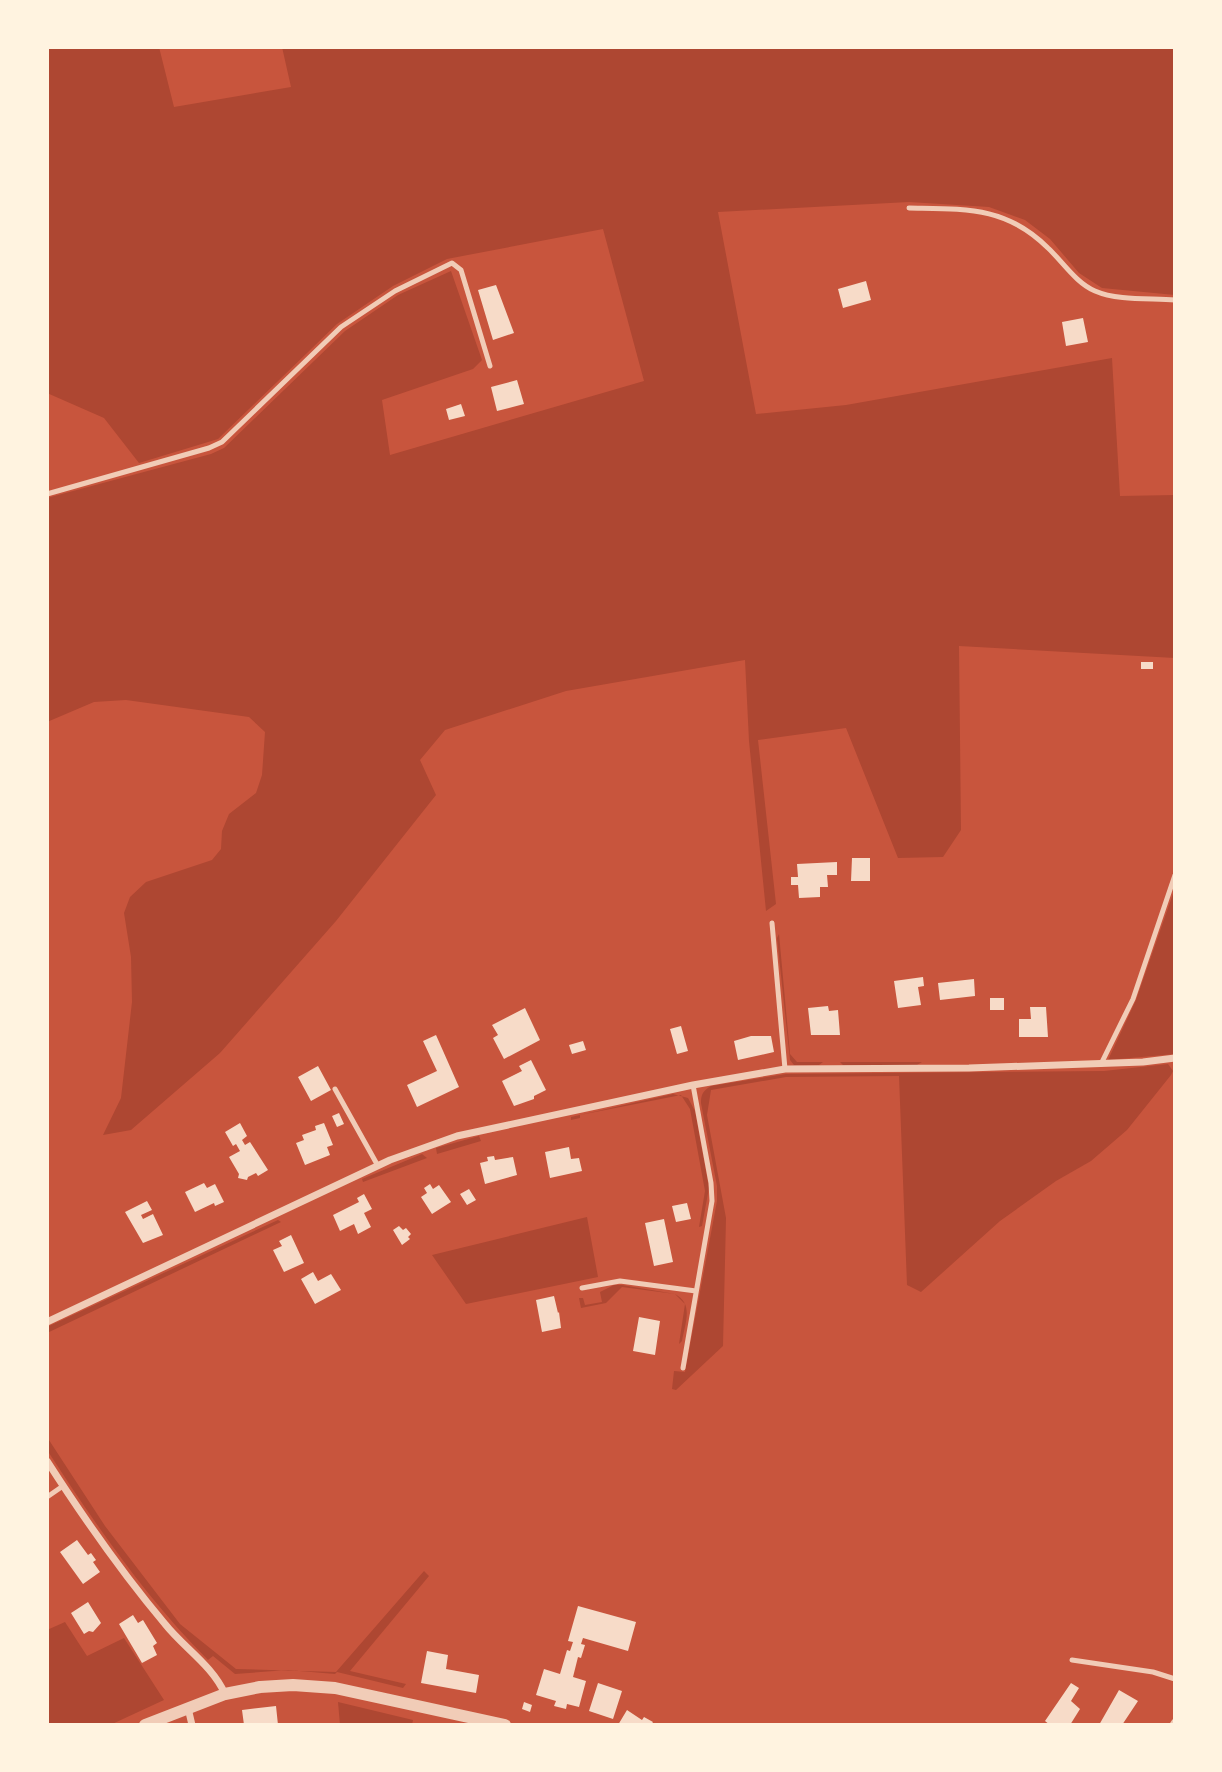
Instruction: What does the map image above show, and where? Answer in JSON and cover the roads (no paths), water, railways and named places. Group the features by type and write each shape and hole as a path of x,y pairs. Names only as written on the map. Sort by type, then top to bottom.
{"street":[{"path":"47,1322 378,1166 422,1147 457,1136 693,1085 785,1069 1101,1064 1175,1058"},
{"path":"47,1461 149,1604 215,1675 225,1694"},
{"path":"145,1725 225,1694 277,1685 314,1685 505,1725"},
{"path":"188,1707 192,1725"}],"lane":[{"path":"909,208 952,208 1004,216 1033,234 1073,275 1095,291 1113,296 1175,300"},
{"path":"47,494 222,442 341,327 395,291 452,263 461,270 490,366"},
{"path":"1101,1064 1133,999 1175,876"},
{"path":"772,923 785,1069"},
{"path":"683,1368 712,1201 693,1085"},
{"path":"335,1089 378,1166"},
{"path":"582,1288 620,1281 696,1291"},
{"path":"47,1497 63,1486"},
{"path":"1072,1660 1153,1672 1175,1679"}]}
